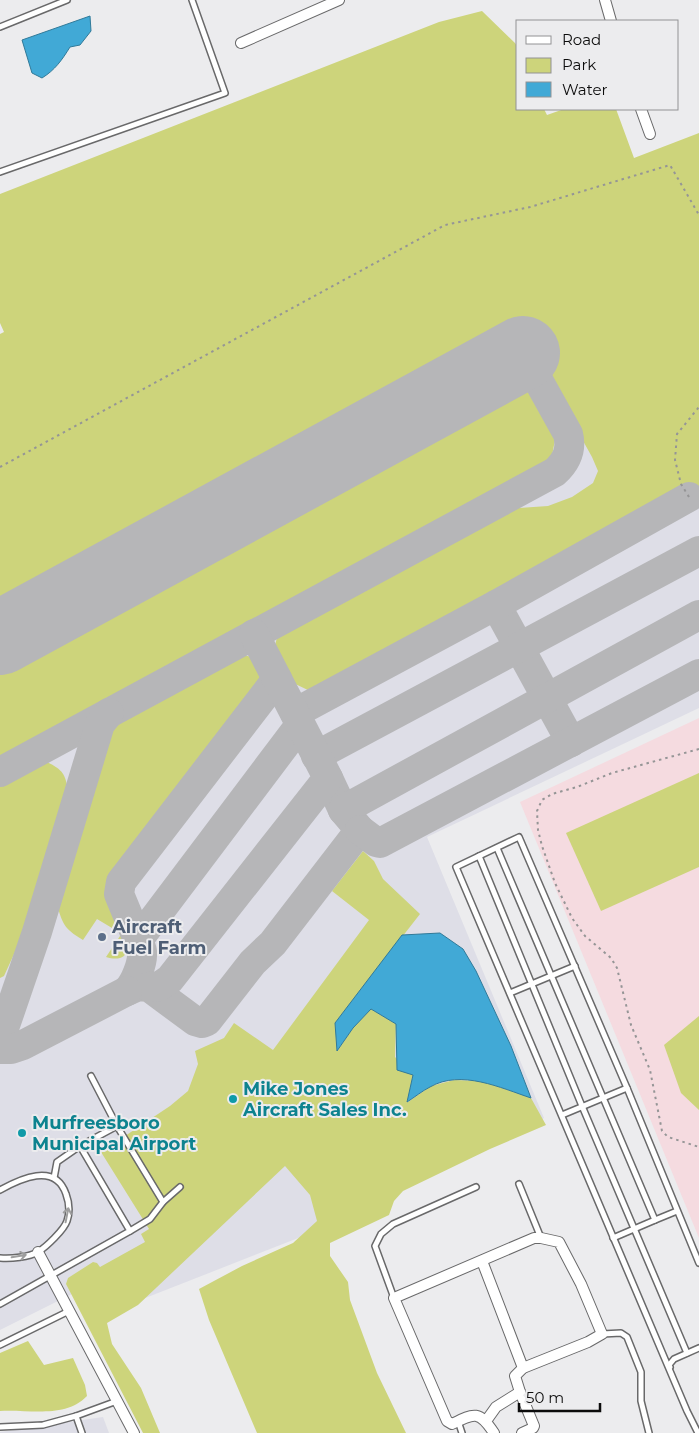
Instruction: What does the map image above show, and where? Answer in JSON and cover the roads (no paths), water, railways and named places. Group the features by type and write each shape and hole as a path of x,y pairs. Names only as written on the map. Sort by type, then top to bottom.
{"street":[{"path":"241,43 340,0"},
{"path":"605,0 612,20"},
{"path":"641,110 650,134"},
{"path":"494,1433 486,1420 479,1415 472,1415 452,1424 447,1421 394,1298 534,1238 541,1238 559,1242 581,1284 602,1334 588,1342 523,1368 515,1376 534,1426 522,1433"},
{"path":"38,1252 134,1433"},
{"path":"482,1261 523,1368"},
{"path":"486,1420 496,1407 520,1392"}],"lane":[{"path":"0,27 67,0"},
{"path":"0,172 225,93 192,0"},
{"path":"698,1433 456,867 519,837 627,1088 699,1263"},
{"path":"497,848 655,1220"},
{"path":"479,856 582,1106 687,1353"},
{"path":"510,993 575,966"},
{"path":"91,1076 117,1126 163,1202"},
{"path":"562,1115 627,1088"},
{"path":"54,1178 57,1162 80,1146 117,1126"},
{"path":"80,1146 130,1231"},
{"path":"0,1190 24,1178 45,1176 54,1178 65,1190 69,1210 67,1222 59,1233 38,1252 0,1258"},
{"path":"519,1184 541,1238"},
{"path":"0,1304 150,1219 163,1202 180,1187"},
{"path":"394,1298 376,1246 381,1234 393,1224 476,1187"},
{"path":"613,1238 678,1211"},
{"path":"0,1345 69,1312"},
{"path":"602,1334 621,1333 627,1337 641,1372 641,1401 649,1433"},
{"path":"670,1370 669,1365 674,1359 699,1348"},
{"path":"0,1427 43,1425 76,1416 117,1401"},
{"path":"76,1416 82,1433"},
{"path":"458,1421 462,1433"}],"water":[{"path":"90,16 91,31 80,45 70,47 51,72 42,78 32,73 22,40"},
{"path":"440,933 463,949 476,971 511,1046 531,1098 494,1085 468,1080 455,1080 442,1082 430,1087 407,1102 413,1075 397,1070 396,1024 371,1009 353,1028 337,1051 335,1023 402,935"}],"place":[{"name":"Aircraft Fuel Farm","path":"102,937"},
{"name":"Mike Jones Aircraft Sales Inc.","path":"233,1099"},
{"name":"Murfreesboro Municipal Airport","path":"22,1133"}]}
